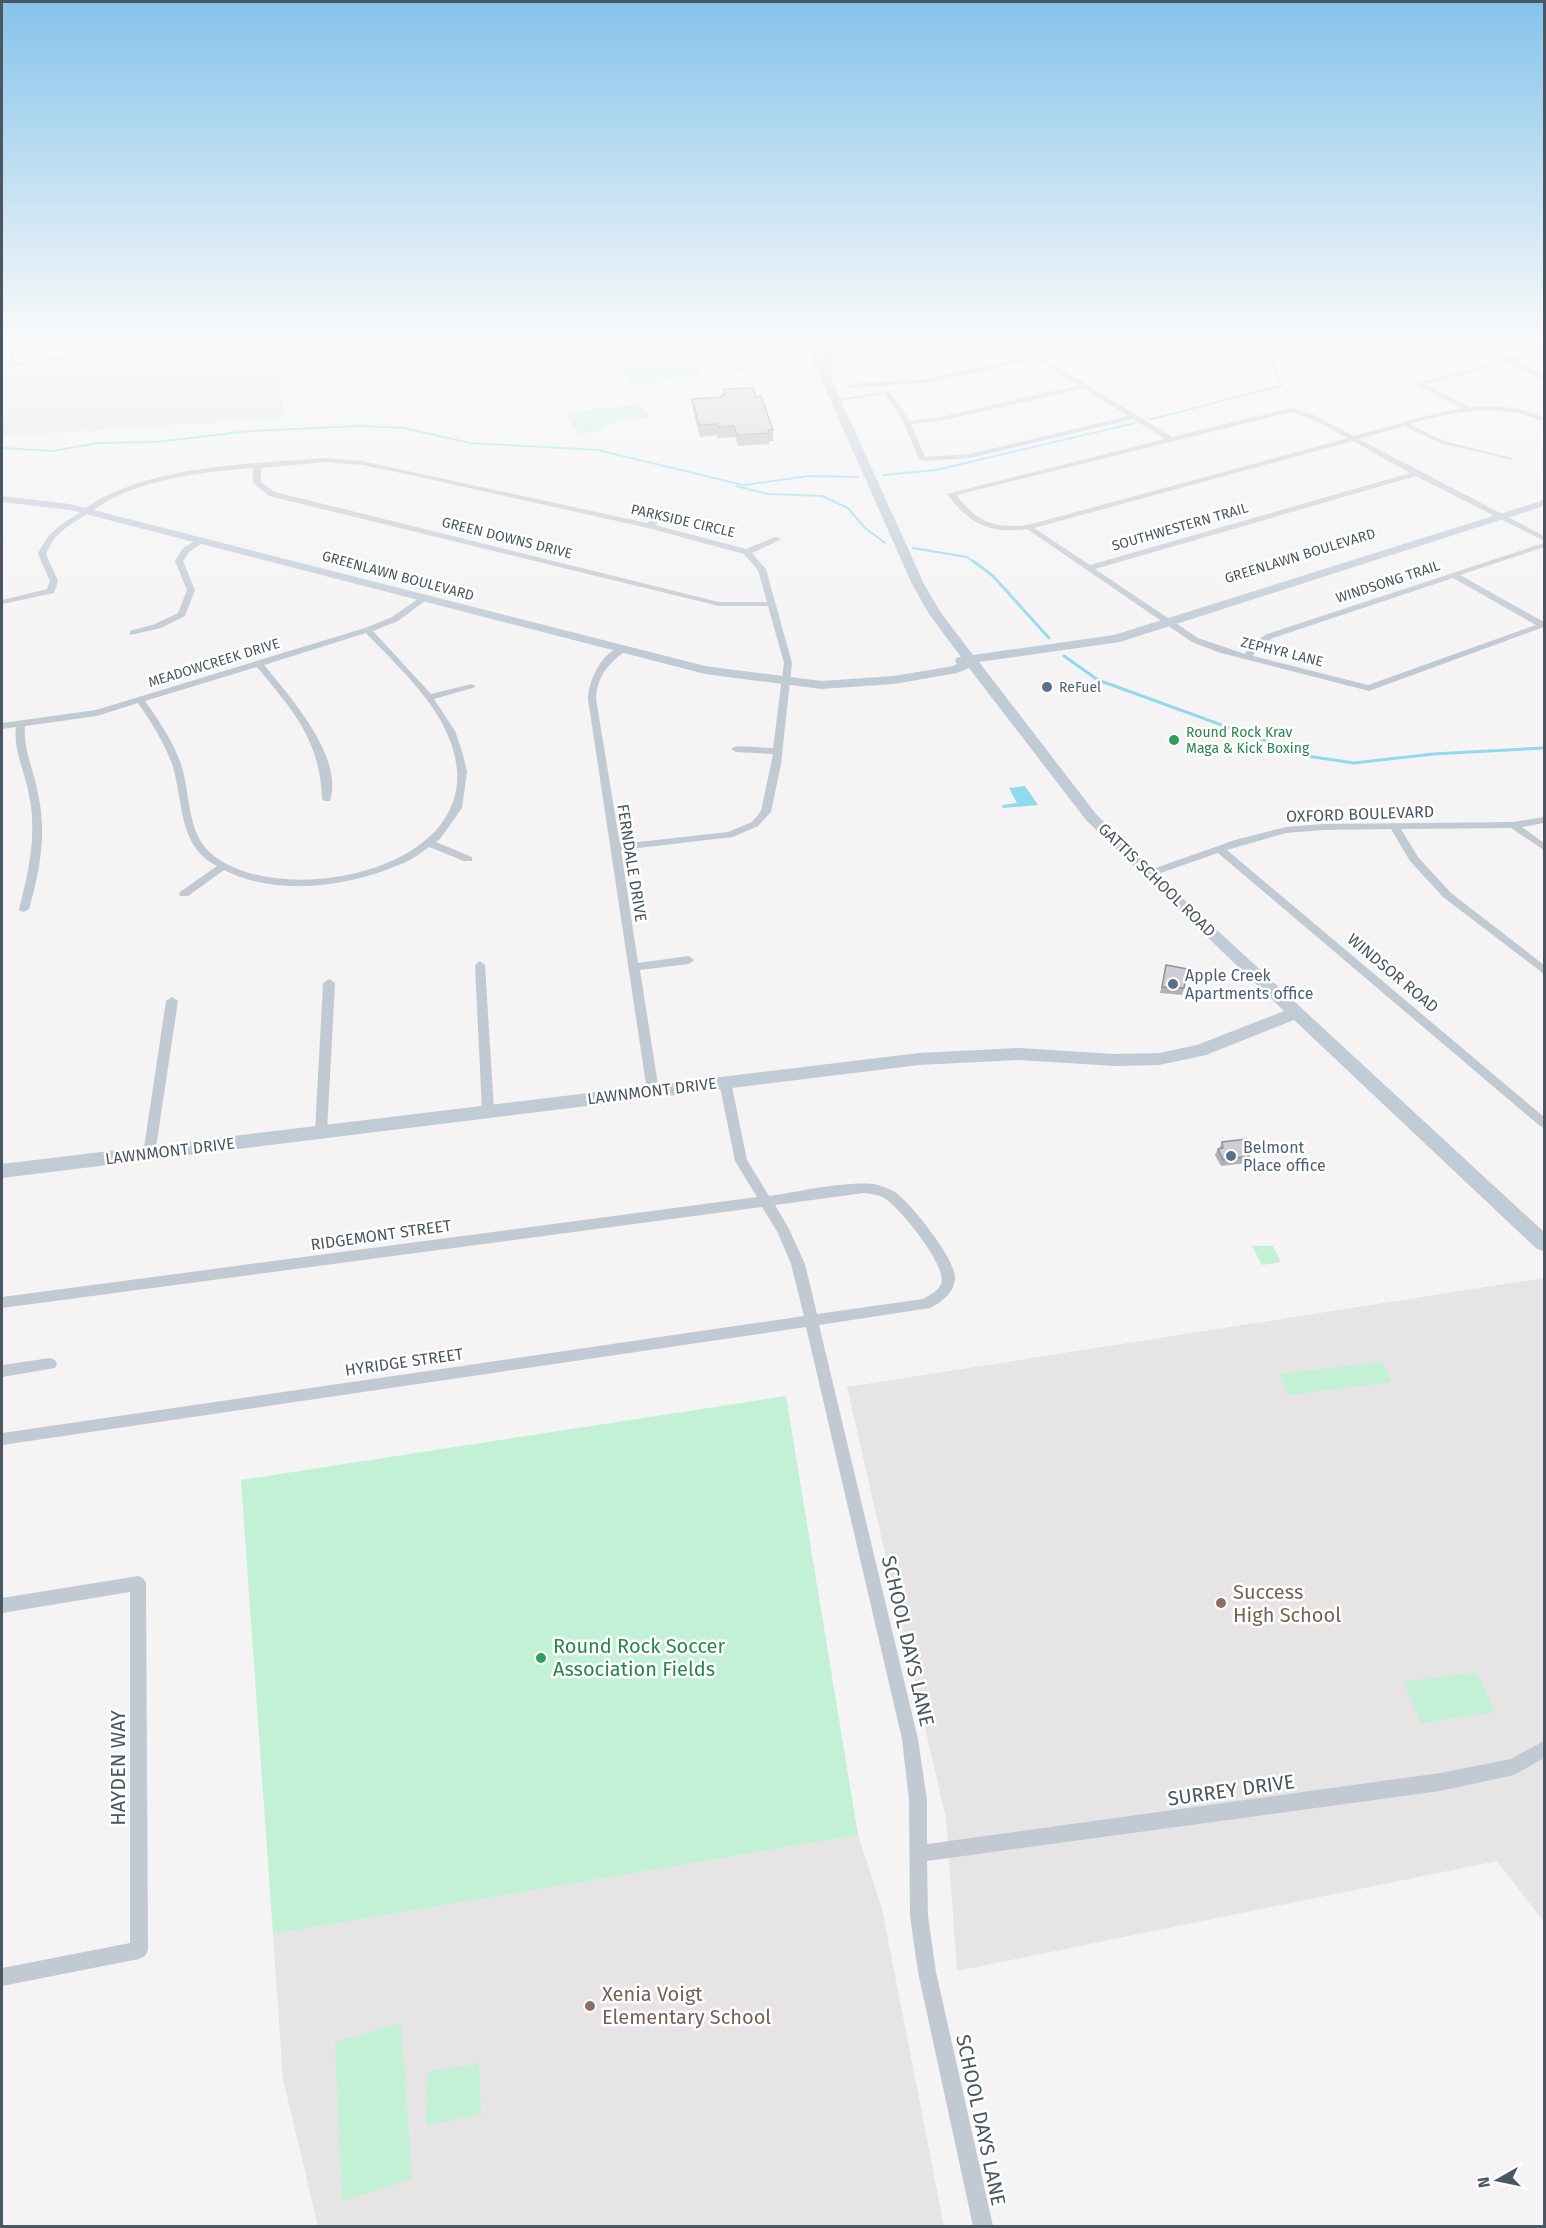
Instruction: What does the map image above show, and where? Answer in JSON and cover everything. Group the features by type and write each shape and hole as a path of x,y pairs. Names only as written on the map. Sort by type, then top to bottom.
{"main road":[{"name":"GATTIS SCHOOL ROAD","path":"856,445 926,599 970,662 1091,817 1148,874 1545,1243"},
{"name":"GREENLAWN BOULEVARD","path":"2,499 53,504 87,511 705,670 821,685 881,682 957,669 970,662 1065,645 1163,620 1495,514 1545,494"},
{"name":"GREENLAWN BOULEVARD","path":"1495,514 1545,503"},
{"name":"LAWNMONT DRIVE","path":"2,1171 725,1082 963,1056 1019,1054 1115,1060 1159,1059 1200,1051 1296,1012"}],"street":[{"path":"916,445 923,459 969,456 1015,445"},
{"path":"1146,445 951,494 966,513 979,522 1000,528 1028,527 1331,445"},
{"path":"1364,445 1545,540"},
{"path":"1454,445 1510,459"},
{"name":"PARKSIDE CIRCLE","path":"2,602 51,591 54,581 43,560 43,548 57,530 122,491 154,480 198,471 311,461 362,463 649,526 747,552 762,569 787,654 787,679 766,812 755,824 718,838 614,848"},
{"name":"GREEN DOWNS DRIVE","path":"257,466 257,483 272,494 719,604 772,604"},
{"name":"SOUTHWESTERN TRAIL","path":"1090,568 1417,473"},
{"path":"649,526 664,513"},
{"name":"ZEPHYR LANE","path":"1028,527 1163,620 1196,640 1248,657 1369,688 1543,625 1454,575"},
{"path":"747,552 778,539"},
{"path":"133,633 158,626 182,614 192,591 179,561 186,550 201,541"},
{"name":"WINDSONG TRAIL","path":"1248,657 1253,647 1270,636 1545,545"},
{"name":"MEADOWCREEK DRIVE","path":"2,726 78,717 140,700 368,630 395,619 425,598"},
{"path":"140,700 162,732 176,764 194,840 222,867 270,881 299,883 339,880 378,870 429,843 454,817 461,801 463,785 458,755 450,733 430,697 368,630"},
{"name":"FERNDALE DRIVE","path":"621,650 597,673 592,690 614,848 653,1091"},
{"path":"258,663 316,738 326,767 327,799"},
{"path":"430,697 472,687"},
{"path":"21,724 18,740 34,795 38,822 38,850 24,909"},
{"path":"736,749 777,751"},
{"name":"OXFORD BOULEVARD","path":"1148,874 1260,836 1286,830 1513,825 1545,820"},
{"path":"1513,825 1545,847"},
{"path":"1394,826 1414,859 1434,883 1545,970"},
{"path":"429,843 468,858"},
{"name":"WINDSOR ROAD","path":"1220,849 1545,1123"},
{"path":"184,894 222,867"},
{"path":"633,967 690,960"},
{"path":"480,965 488,1111"},
{"path":"321,1132 329,984"},
{"path":"148,1154 172,1001"},
{"name":"SCHOOL DAYS LANE","path":"725,1082 741,1161 792,1246 910,1738 918,1800 919,1917 927,1972 983,2226"},
{"name":"RIDGEMONT STREET","path":"2,1303 764,1200 864,1188 885,1192 915,1221 946,1266 949,1275 947,1284 935,1300 811,1321"},
{"name":"HYRIDGE STREET","path":"2,1439 811,1321"},
{"path":"2,1371 50,1364"},
{"name":"HAYDEN WAY","path":"2,1605 138,1583 139,1950 2,1977"},
{"name":"SURREY DRIVE","path":"918,1854 1440,1782 1514,1767 1545,1749"}],"shaded area":[{"name":"Success High School","path":"1544,1278 1544,1922 1497,1861 957,1971 946,1819 847,1387"},
{"name":"Xenia Voigt Elementary School","path":"858,1835 882,1909 944,2226 318,2226 283,2079 273,1934"}],"green space":[{"path":"1252,1246 1273,1246 1281,1262 1262,1265"},
{"path":"1382,1362 1392,1382 1288,1395 1279,1374"},
{"name":"Round Rock Soccer Association Fields","path":"786,1396 858,1835 273,1934 241,1480"},
{"path":"1476,1672 1495,1712 1421,1723 1404,1682"},
{"path":"401,2023 412,2179 342,2201 335,2042"},
{"path":"479,2063 481,2114 426,2126 428,2072"}],"water":[{"path":"1025,786 1038,805 1003,808 1002,805 1017,803 1009,788"}],"building":[{"name":"Apple Creek Apartments office","path":"1166,965 1188,969 1184,988 1162,987"},
{"path":"1247,1139 1252,1149 1245,1150 1249,1156 1223,1160 1218,1149 1223,1148 1222,1142"}],"waterway":[{"path":"2,448 52,451 87,445"},
{"path":"506,445 598,450 743,485 809,476 858,477"},
{"path":"883,475 936,470 1042,445"},
{"path":"736,486 768,494 822,496 848,508 865,528 885,543"},
{"path":"913,548 967,557 975,563"},
{"path":"973,561 993,576 1049,638"},
{"path":"1064,656 1098,680 1307,756 1354,763 1433,754 1544,748"}],"place":[{"name":"ReFuel","path":"1047,687"},
{"name":"Round Rock Krav Maga & Kick Boxing","path":"1174,740"},
{"name":"Apple Creek Apartments office","path":"1173,984"},
{"name":"Belmont Place office","path":"1231,1156"},
{"name":"Success High School","path":"1221,1603"},
{"name":"Round Rock Soccer Association Fields","path":"541,1658"},
{"name":"Xenia Voigt Elementary School","path":"590,2006"}]}
